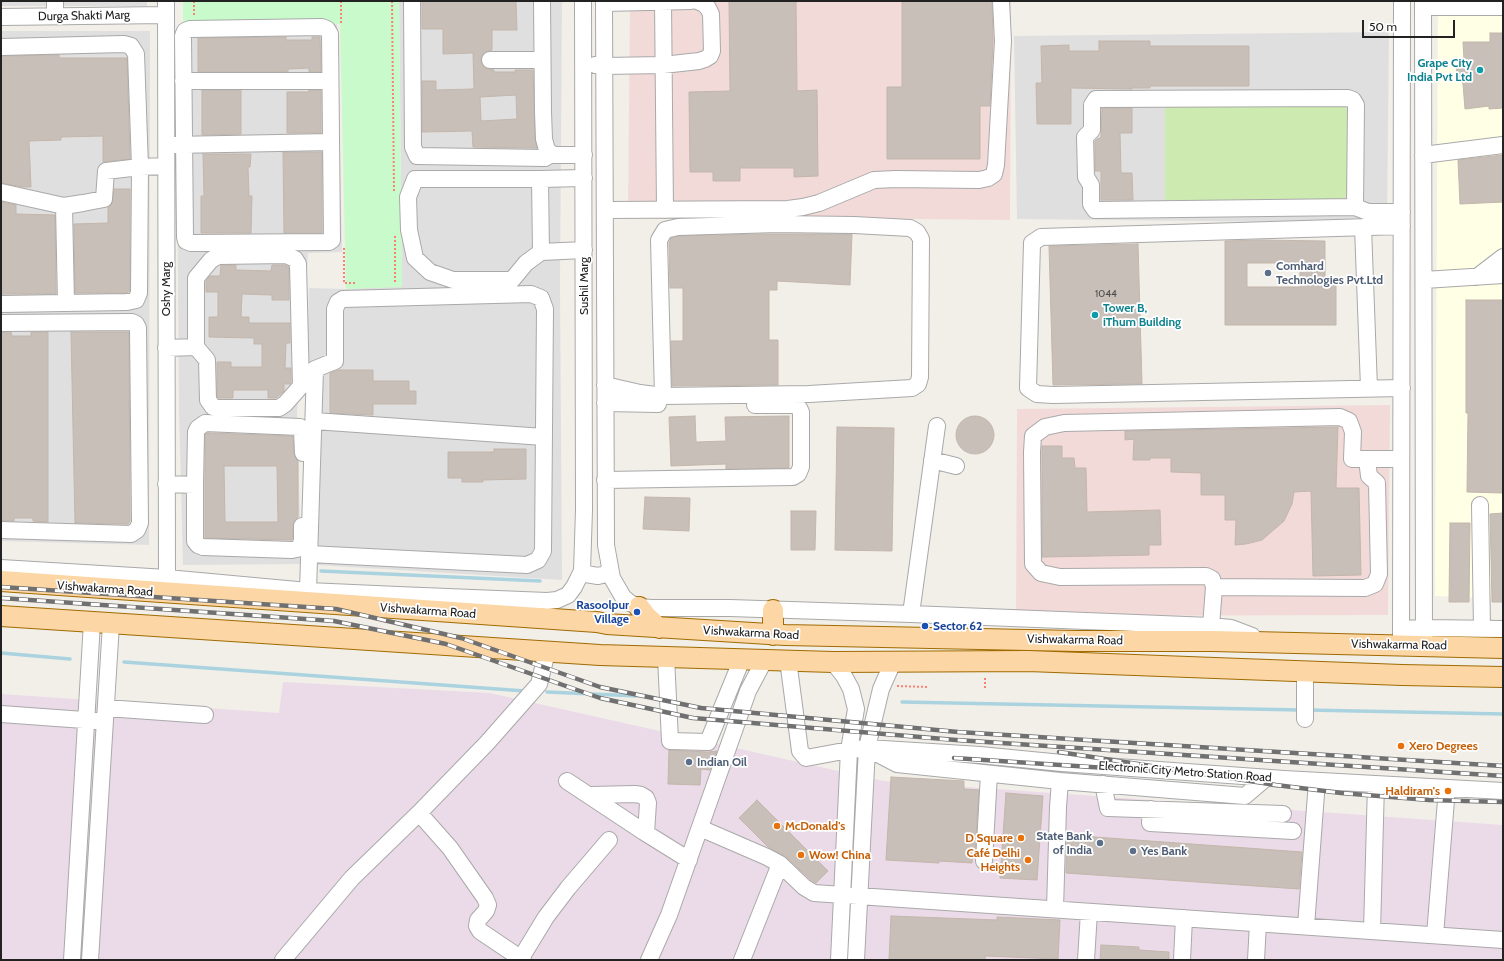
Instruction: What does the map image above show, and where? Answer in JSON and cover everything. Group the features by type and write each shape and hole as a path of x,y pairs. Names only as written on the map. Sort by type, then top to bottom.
{"main road":[{"name":"Vishwakarma Road","path":"1,581 68,579 398,602 659,628 773,635 1077,641 1258,642 1424,636 1503,648"},
{"path":"639,607 659,628"},
{"path":"773,610 773,635"},
{"name":"Vishwakarma Road","path":"1,616 600,655 834,662 1028,661 1305,672 1503,677"},
{"path":"1028,661 1034,659 1040,651 1036,642 1029,640"},
{"path":"1077,641 1070,642 1066,645 1064,650 1067,659 1077,663"}],"street":[{"path":"412,1 413,146 417,156 544,158 551,154"},
{"path":"542,1 544,139 547,150 553,155 584,155"},
{"name":"Sushil Marg","path":"582,570 584,510 583,1"},
{"path":"604,2 691,1"},
{"path":"583,62 605,66 663,65 699,61 710,56 712,51 711,14 704,4 697,1"},
{"path":"605,210 768,209 803,207 819,203 874,180 896,178 979,180 988,178 994,174 996,165 1002,41 1001,1"},
{"path":"1401,637 1402,1"},
{"name":"Sushil Marg","path":"604,2 606,545 612,578 623,597 630,603 639,607"},
{"path":"663,2 665,210"},
{"path":"1503,7 1423,4 1424,636 1482,628 1503,629"},
{"name":"Durga Shakti Marg","path":"1,17 55,9 166,8"},
{"name":"Oshy Marg","path":"166,8 167,578"},
{"path":"322,27 327,29 330,34 332,240 329,242 191,243 186,241 183,81 183,36 185,31 190,29 322,27"},
{"path":"1,47 124,44 131,46 136,54 140,167 139,293 136,300 127,302 1,304"},
{"path":"490,60 542,60"},
{"path":"183,81 330,81"},
{"path":"1355,207 1356,105 1353,100 1348,98 1096,99 1092,104 1092,130 1085,137 1086,177 1091,185 1091,204 1095,210 1355,207 1368,212 1402,219"},
{"path":"166,145 331,142"},
{"path":"1424,155 1503,145"},
{"path":"1,192 64,206 104,199 106,171 166,166"},
{"path":"584,178 414,179 408,197 409,230 415,258 430,272 453,280 512,280 526,263 541,252 584,250"},
{"path":"540,179 541,252"},
{"path":"64,206 66,303"},
{"path":"1402,219 1364,228 1041,237 1032,243 1028,388 1037,394 1053,395 1402,388"},
{"path":"605,386 662,396 809,394 912,388 918,384 920,376 921,239 917,232 910,228 777,224 678,227 665,230 659,240 662,396"},
{"path":"1364,228 1369,388"},
{"path":"286,255 295,259 298,264 302,383 299,389 285,404 275,409 212,407 208,400 207,360 196,347 196,278 211,260 218,256 286,255"},
{"path":"1477,277 1503,257"},
{"path":"1424,280 1503,275"},
{"path":"308,591 316,370 335,361 335,309 338,302 343,299 531,294 541,298 546,309 543,551 538,560 527,566 310,554"},
{"path":"1,323 132,322 136,324 138,328 140,511 140,523 137,530 131,534 1,530"},
{"path":"166,348 196,347"},
{"path":"605,403 794,405 799,408 801,412 801,468 798,474 793,477 605,480"},
{"path":"1211,626 1214,587 1212,580 1206,576 1060,577 1041,573 1033,564 1032,452 1034,436 1045,427 1064,423 1340,417 1349,422 1353,432 1352,460 1401,459"},
{"path":"314,421 544,437"},
{"path":"205,423 300,427 303,437 302,541 300,546 297,549 292,550 203,547 198,545 194,541 195,485 196,432 201,425 205,423"},
{"path":"911,614 937,426"},
{"path":"1214,587 1365,588 1375,584 1379,574 1377,483 1369,476 1367,459"},
{"path":"932,460 956,466"},
{"path":"166,484 195,485"},
{"path":"1480,505 1482,628"},
{"path":"140,511 166,511"},
{"path":"1,568 68,579 167,578 308,591 398,602 557,600 568,595 574,587 582,570 586,574 598,576 606,574 610,568"},
{"path":"639,607 911,614 1211,626 1231,628 1252,636 1258,642"},
{"path":"90,960 106,715 102,623"},
{"path":"72,960 87,720 102,623"},
{"path":"283,960 352,878 419,813 487,743 539,684 547,652"},
{"path":"666,657 670,741 700,742 708,742 742,659"},
{"path":"649,960 669,915 748,691 765,659"},
{"name":"Electronic City Metro Station Road","path":"788,660 800,751 806,758 867,748 1266,778 1503,791"},
{"path":"834,662 851,689 855,700 856,709 849,750 839,960"},
{"path":"856,960 867,748 882,689 893,662"},
{"path":"1305,672 1305,719"},
{"path":"1,714 87,720 106,715 205,716"},
{"path":"867,748 897,764 1060,781 1245,796 1266,778"},
{"path":"984,861 989,774"},
{"path":"567,781 689,860"},
{"path":"1055,909 1060,781"},
{"path":"1306,926 1317,781"},
{"path":"1103,784 1108,808 1284,814"},
{"path":"1372,931 1376,784"},
{"path":"1435,935 1447,788"},
{"path":"590,795 635,794 646,798 648,803 646,833"},
{"path":"1151,809 1150,823 1293,832"},
{"path":"419,813 450,848 485,898 488,905 486,911 478,920 477,926 480,931 522,959 546,917 568,888 609,840"},
{"path":"700,828 780,864 804,887 814,893 1503,940"},
{"path":"742,960 780,864"},
{"path":"1086,960 1089,912"},
{"path":"1182,960 1184,918"},
{"path":"1256,960 1258,923"}],"path":[{"path":"341,1 341,28"},
{"path":"392,1 394,197"},
{"path":"388,283 395,283 395,236"},
{"path":"344,245 344,283 359,283"},
{"path":"882,689 898,686 928,687"}],"shaded area":[{"path":"1,1 147,1 147,6 1,6"},
{"path":"399,1 562,1 560,285 562,580 301,564 183,565 179,410 176,32 337,22 342,252 308,253 297,412 301,554 309,288 346,289 402,286"},
{"path":"630,1 1011,1 1010,220 628,216"},
{"path":"1438,1 1503,1 1503,599 1435,596"},
{"path":"1,31 150,31 149,545 1,541"},
{"path":"1389,32 1387,223 1017,219 1014,36"},
{"path":"1390,405 1388,615 1016,616 1017,409"},
{"path":"283,682 490,693 883,781 1503,825 1503,960 1,960 1,694 279,713"}],"green space":[{"path":"183,1 399,1 402,287 346,289 340,24 183,25"},
{"path":"1165,107 1345,107 1352,121 1351,190 1342,201 1165,200"}],"building":[{"path":"422,1 516,1 517,30 492,30 492,50 485,52 481,60 485,68 494,70 494,72 533,70 535,139 537,148 473,147 472,131 422,132 422,81 436,81 436,90 474,89 473,53 443,54 443,29 422,29","holes":["516,95 517,119 481,121 480,97"]},
{"path":"729,1 796,1 797,91 817,90 818,176 794,177 794,168 740,168 740,181 713,181 713,172 690,172 689,92 730,91"},
{"path":"902,1 992,1 993,41 990,106 980,106 980,159 887,159 887,87 902,87"},
{"name":"Grape City India Pvt Ltd","path":"1490,33 1503,33 1503,108 1489,109 1489,106 1465,109 1463,84 1456,73 1457,67 1464,59 1463,42 1490,42"},
{"path":"286,37 286,40 312,40 312,37 320,37 321,72 309,72 309,68 288,69 288,72 198,72 198,38"},
{"path":"1099,41 1150,41 1150,46 1249,46 1249,86 1150,86 1150,88 1132,89 1071,88 1071,124 1037,124 1036,83 1042,83 1041,46 1069,45 1069,51 1099,51"},
{"path":"59,55 59,58 127,58 130,159 103,162 103,136 61,137 61,140 29,141 31,187 1,183 1,56"},
{"path":"202,90 241,90 241,134 202,135"},
{"path":"309,90 321,90 321,133 287,133 287,92 309,92"},
{"path":"1102,108 1132,108 1132,133 1120,133 1121,173 1132,173 1133,200 1101,200 1101,171 1095,171 1095,141 1101,138"},
{"path":"283,152 322,152 322,233 284,233"},
{"path":"203,154 251,154 250,167 248,167 249,196 252,196 251,233 201,233 201,196 204,196"},
{"path":"1503,155 1503,202 1460,204 1458,160"},
{"path":"114,189 130,189 130,291 126,293 75,293 74,224 108,223 108,207 112,203"},
{"path":"1,202 16,205 16,214 55,215 56,294 1,294"},
{"path":"852,234 850,285 777,281 777,290 769,290 769,340 778,340 778,385 672,386 671,341 683,341 683,288 670,288 669,243 671,238 679,236"},
{"path":"1225,241 1325,241 1325,284 1336,284 1336,325 1225,325","holes":["1247,263 1300,263 1300,287 1247,287"]},
{"name":"Tower B, iThum Building","path":"1138,244 1142,384 1053,385 1049,246"},
{"path":"221,265 236,265 236,270 271,271 272,265 284,265 289,267 289,300 272,300 272,295 242,294 241,317 249,317 249,323 290,323 290,343 286,343 285,368 291,368 291,382 290,384 284,384 284,391 276,398 268,398 268,390 233,390 233,398 217,397 217,362 231,362 231,367 262,367 262,344 254,344 254,338 209,337 209,317 218,317 218,292 206,292 206,281 210,276 220,276"},
{"path":"1466,300 1503,300 1503,493 1467,492 1468,413 1466,413"},
{"path":"1,332 11,332 12,336 31,336 31,332 48,332 48,522 33,521 33,518 14,518 14,521 1,521"},
{"path":"71,332 129,332 130,521 128,524 75,523"},
{"path":"339,370 373,370 373,381 409,381 409,391 416,391 416,404 373,404 373,415 330,413 330,373"},
{"path":"695,416 696,442 726,441 725,417 789,416 789,468 726,469 726,464 671,466 669,417"},
{"path":"971,416 979,416 989,421 993,428 993,442 989,449 979,454 971,454 961,449 959,446 956,439 956,431 961,421 964,419"},
{"path":"837,427 894,428 892,551 835,550"},
{"path":"1338,427 1336,488 1359,488 1361,575 1313,576 1311,491 1294,492 1292,504 1284,521 1262,540 1235,545 1236,520 1225,520 1225,495 1201,495 1201,473 1171,472 1171,458 1133,460 1134,439 1125,440 1125,431"},
{"path":"205,434 293,436 294,454 298,461 298,517 294,522 292,540 205,538","holes":["224,466 277,466 278,522 225,522"]},
{"path":"1042,446 1062,446 1062,458 1074,458 1075,468 1086,468 1087,512 1160,510 1161,545 1149,545 1149,555 1042,557"},
{"path":"494,449 526,449 526,479 462,482 462,478 448,478 448,452 494,452"},
{"path":"645,497 690,498 689,531 643,529"},
{"path":"791,511 816,511 815,550 791,550"},
{"path":"1503,513 1503,602 1492,602 1490,514"},
{"path":"1450,523 1470,523 1469,602 1449,602"},
{"path":"669,750 717,751 710,770 701,769 700,785 668,784"},
{"path":"891,777 964,781 964,789 979,790 975,852 973,852 972,863 886,860"},
{"name":"D Square","path":"1006,793 1043,796 1037,880 1000,878"},
{"path":"757,800 828,871 816,883 786,857 768,847 739,818"},
{"path":"1067,835 1302,852 1299,889 1066,873"},
{"path":"891,916 997,920 997,917 1060,920 1058,959 985,956 985,960 889,960"},
{"path":"1101,945 1139,947 1139,950 1169,952 1169,960 1100,960"}],"waterway":[{"path":"321,571 540,581"},
{"path":"1,653 70,659"},
{"path":"124,662 525,691"},
{"path":"547,692 637,696"},
{"path":"902,702 1300,710"},
{"path":"1308,710 1503,714"}],"railway":[{"path":"1,587 336,609 461,638 600,687 701,708 958,732 1503,766"},
{"path":"1,598 334,621 446,644 600,698 693,718 956,740 1503,776"},
{"path":"1059,752 1276,785 1341,793 1429,800 1503,802"},
{"path":"954,758 1152,771"}],"place":[{"name":"Grape City India Pvt Ltd","path":"1480,70"},
{"name":"Comhard Technologies Pvt.Ltd","path":"1268,273"},
{"name":"Tower B, iThum Building","path":"1095,315"},
{"name":"Rasoolpur Village","path":"637,612"},
{"name":"Sector 62","path":"925,626"},
{"name":"Xero Degrees","path":"1401,746"},
{"name":"Indian Oil","path":"689,762"},
{"name":"Haldiram's","path":"1448,791"},
{"name":"McDonald's","path":"777,826"},
{"name":"D Square","path":"1021,838"},
{"name":"State Bank of India","path":"1100,843"},
{"name":"Yes Bank","path":"1133,851"},
{"name":"Wow! China","path":"801,855"},
{"name":"Café Delhi Heights","path":"1028,860"}]}
